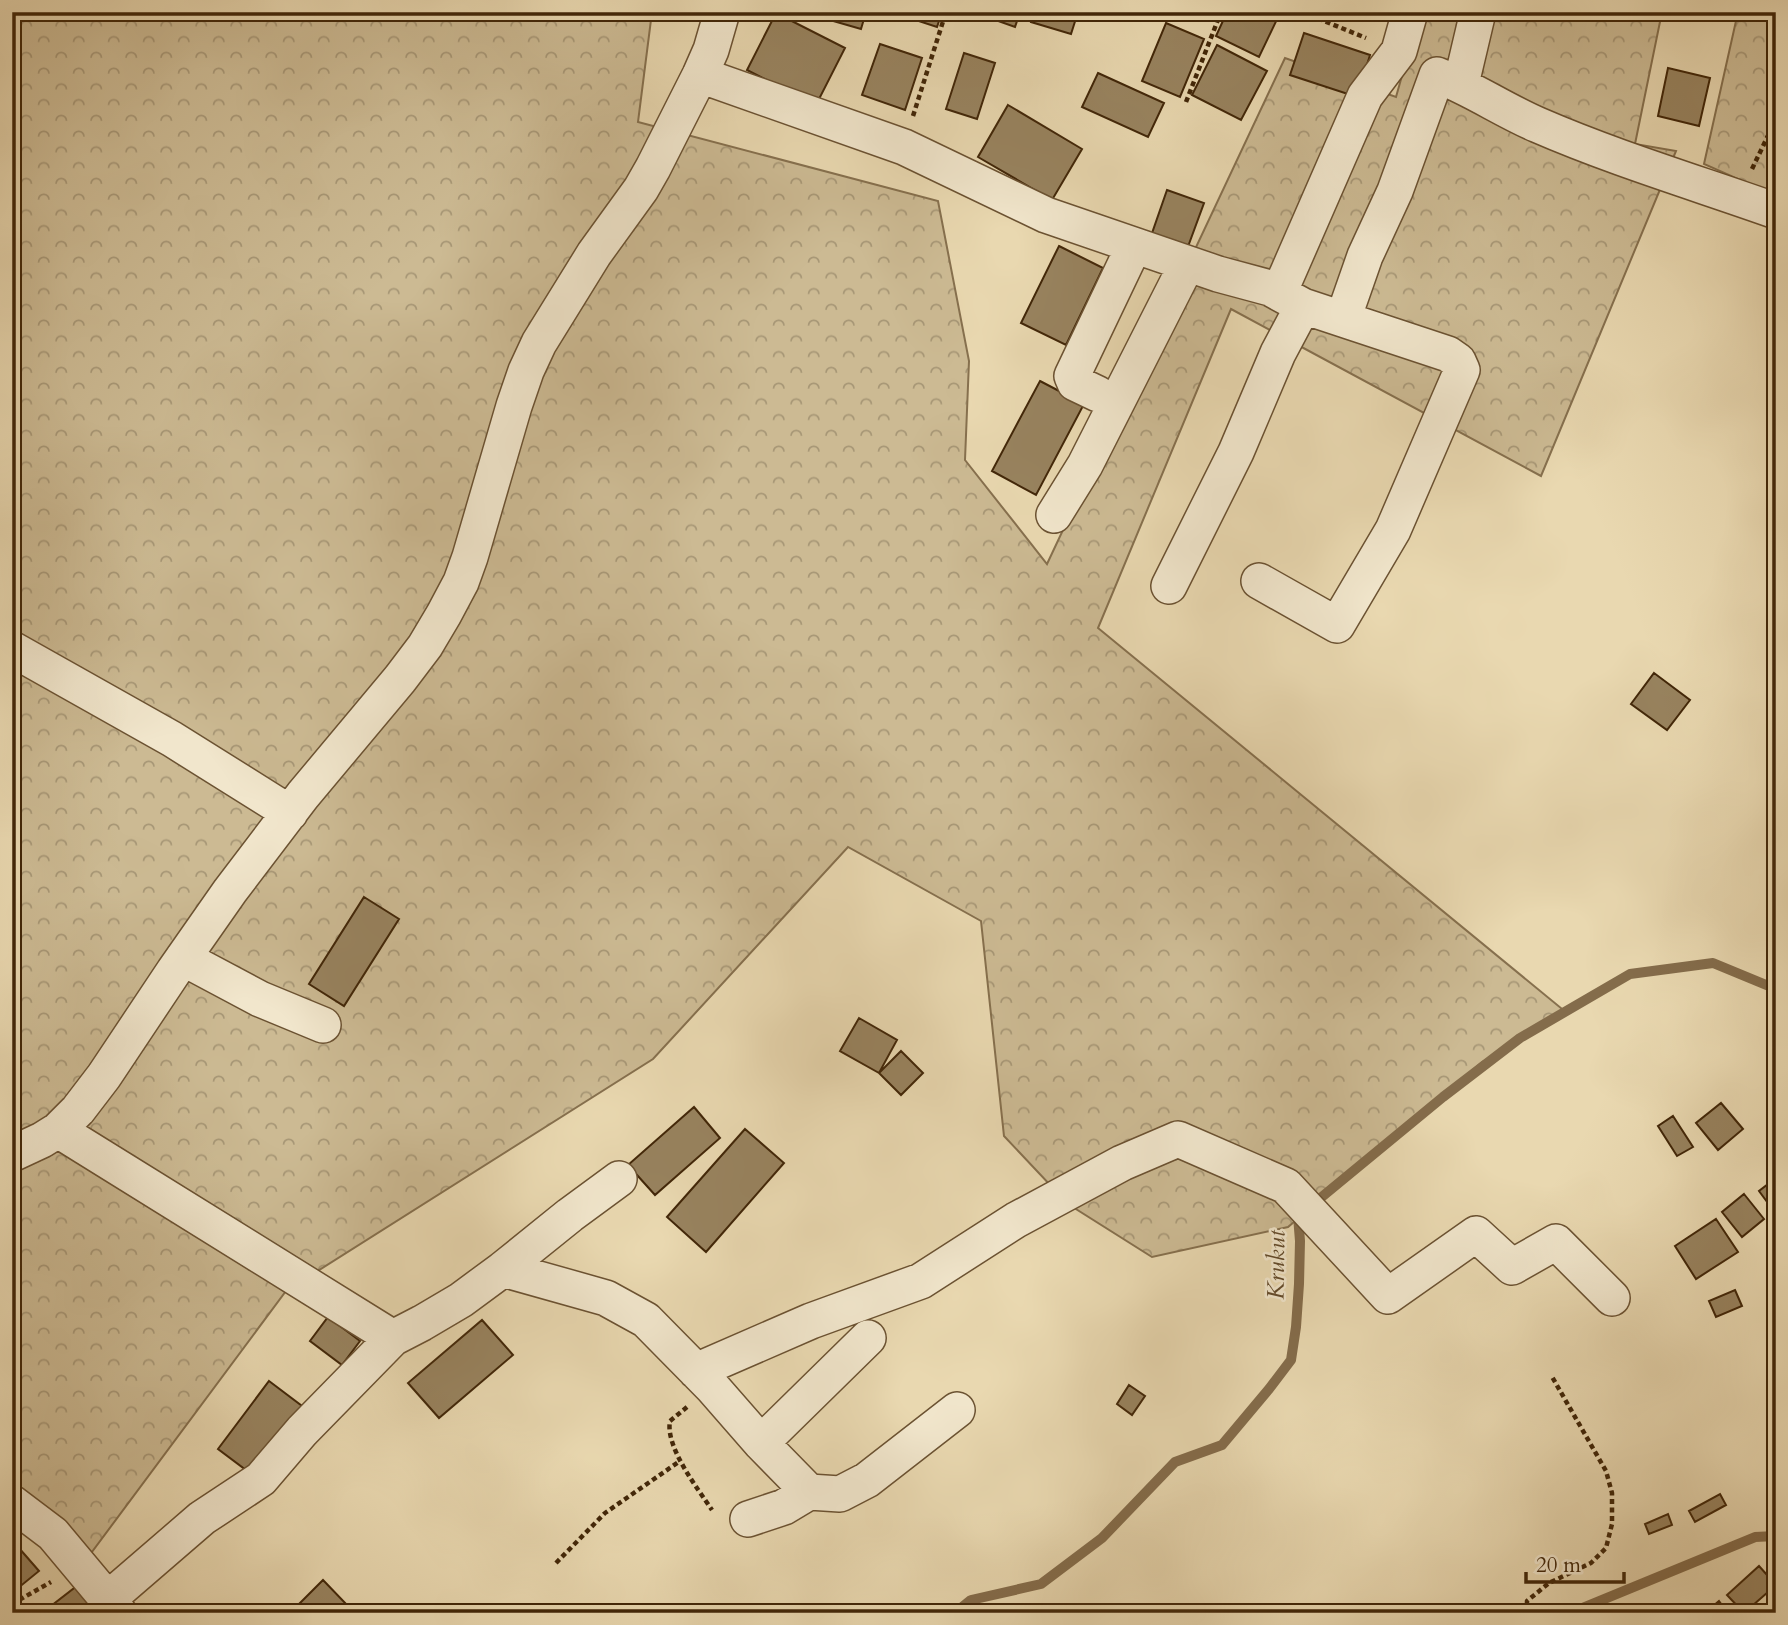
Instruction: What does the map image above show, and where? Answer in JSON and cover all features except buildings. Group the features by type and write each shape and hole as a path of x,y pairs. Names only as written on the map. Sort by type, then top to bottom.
{"street":[{"path":"12,1154 58,1130 78,1110 230,891 425,646 461,582 514,406 539,343 594,254 641,189 700,75 711,50 722,12"},
{"path":"1169,586 1236,452 1278,353 1291,300 1365,96 1399,51 1410,12"},
{"path":"1461,84 1478,12"},
{"path":"700,75 904,147 1046,215 1187,264 1270,288 1291,300 1448,354 1458,360 1462,370 1393,530 1337,625 1259,581"},
{"path":"1343,319 1365,256 1395,191 1437,75 1573,139 1776,211"},
{"path":"1098,394 1075,383 1072,376 1134,246"},
{"path":"1054,515 1085,465 1187,264"},
{"path":"12,649 172,738 290,813"},
{"path":"183,958 260,999 323,1025"},
{"path":"58,1130 393,1338"},
{"path":"704,1379 811,1321 921,1281 1016,1220 1122,1163 1178,1139 1286,1186 1388,1296 1476,1234 1512,1267 1556,1241 1612,1298"},
{"path":"12,1503 53,1534 113,1606 202,1518 261,1479 302,1432 393,1338 461,1300 619,1178"},
{"path":"503,1269 606,1298 646,1320 809,1492"},
{"path":"761,1443 868,1338"},
{"path":"748,1519 784,1507 809,1492 840,1494 867,1480 957,1410"}],"path":[{"path":"904,147 946,12"},
{"path":"1186,102 1221,12"},
{"path":"1738,197 1776,119"},
{"path":"1527,1612 1527,1601 1549,1583 1591,1563 1606,1548 1612,1524 1612,1493 1606,1471 1551,1375"},
{"path":"704,1379 670,1421 668,1429 680,1461 712,1510"},
{"path":"556,1563 606,1513 680,1461"}],"green space":[{"path":"12,12 652,12 638,122 938,201 969,361 965,460 1047,564 1285,58 1396,97 1420,12 1662,12 1635,144 1676,151 1541,476 1231,309 1098,628 1567,1013 1482,1062 1288,1227 1152,1257 1068,1204 1004,1136 981,921 848,847 653,1059 286,1291 83,1564 12,1518"},
{"path":"1738,12 1776,12 1776,196 1704,164"}],"waterway":[{"name":"Krukut","path":"1312,1205 1443,1097 1520,1038 1630,974 1713,963 1776,989"},
{"name":"Krukut","path":"955,1613 971,1600 1041,1584 1102,1538 1175,1462 1222,1445 1291,1360 1299,1284 1300,1214"},
{"path":"1570,1613 1755,1537 1776,1536"}]}
